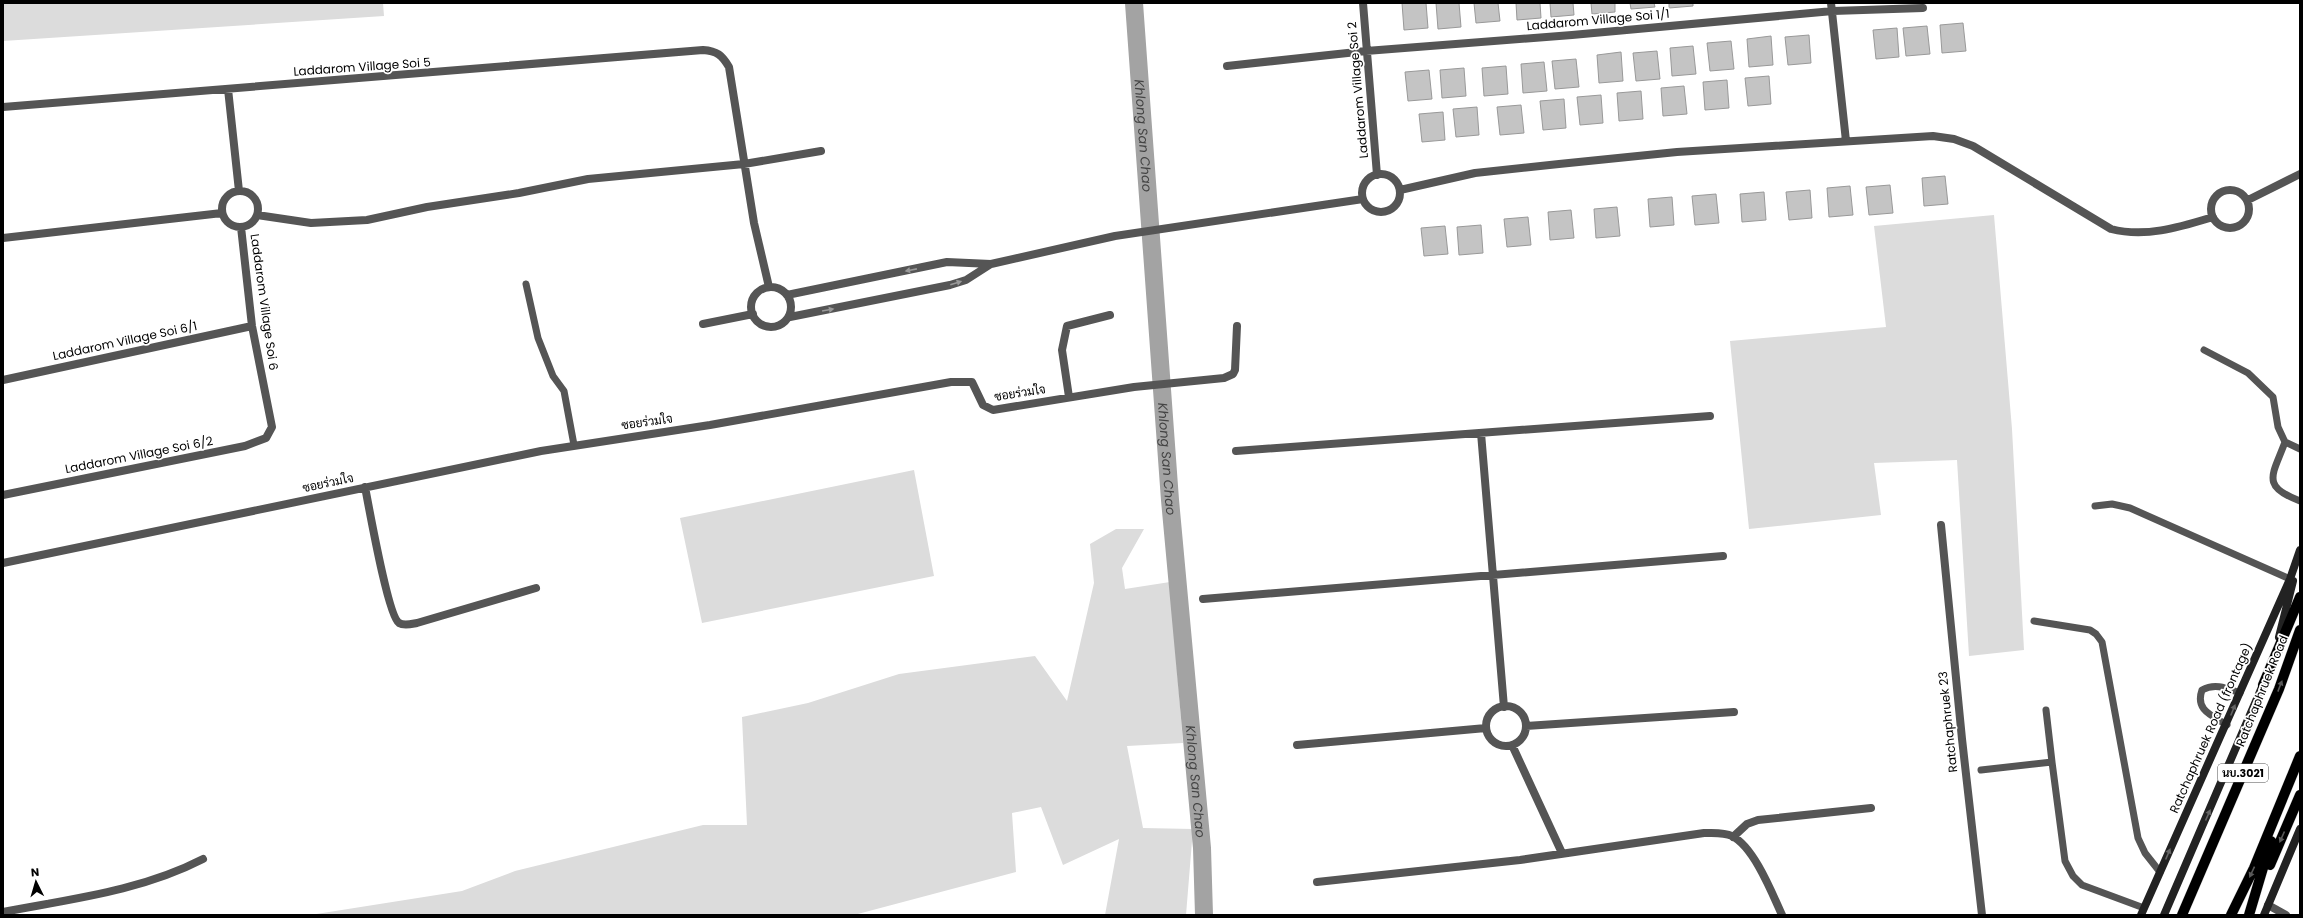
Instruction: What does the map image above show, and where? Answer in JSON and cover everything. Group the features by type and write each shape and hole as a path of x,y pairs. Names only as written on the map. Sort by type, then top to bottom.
{"main road":[{"name":"Ratchaphruek Road (frontage)","path":"2142,912 2227,724 2290,579 2300,550"},
{"path":"2263,685 2290,599 2297,560"},
{"path":"2164,915 2300,597"},
{"name":"Ratchaphruek Road","path":"2182,915 2279,689 2300,630"},
{"path":"2231,915 2284,797 2300,756"},
{"path":"2249,915 2284,797"},
{"path":"2255,898 2299,798"},
{"path":"2264,915 2300,829"}],"street":[{"name":"Laddarom Village Soi 2","path":"1363,3 1377,175"},
{"name":"Laddarom Village Soi 1/1","path":"1227,66 1366,51 1572,35 1832,7 1923,8"},
{"path":"1832,7 1846,141"},
{"name":"Laddarom Village Soi 5","path":"3,107 703,50 713,51 721,55 729,67 744,164"},
{"path":"228,89 239,191"},
{"path":"1400,190 1475,173 1677,152 1933,136 1954,139 1973,146 2099,223 2126,233 2159,231 2214,217"},
{"path":"257,215 311,223 343,223 588,179 744,164 821,151"},
{"path":"744,164 769,287"},
{"path":"2248,200 2300,174"},
{"path":"1377,175 1387,175 1392,178 1400,190 1400,198 1396,205 1382,212 1367,206 1362,199 1364,183 1377,175"},
{"path":"2233,190 2239,192 2248,200 2250,208 2248,216 2244,222 2237,227 2229,228 2221,225 2214,217 2212,204 2220,193 2233,190"},
{"path":"239,191 250,194 257,204 257,215 251,224 241,227 229,223 222,213 224,201 233,192 239,191"},
{"path":"787,295 947,262 991,264 1115,236 1171,228 1206,221 1362,199"},
{"path":"3,238 222,213"},
{"name":"Laddarom Village Soi 6","path":"241,227 252,326 272,427"},
{"path":"790,317 791,308 787,295 779,289 769,287 756,294 753,300 753,314 757,321 771,327 779,325 790,317 950,285 966,280 991,264"},
{"path":"703,324 753,314"},
{"path":"1069,397 1062,350 1063,336 1067,326 1110,314"},
{"name":"Laddarom Village Soi 6/1","path":"3,380 252,326"},
{"name":"ซอยร่วมใจ","path":"3,563 574,445 710,425 966,380 976,385 983,405 993,410 1134,387 1224,378 1232,374 1235,370 1237,326"},
{"path":"1236,451 1710,416"},
{"name":"Laddarom Village Soi 6/2","path":"3,495 245,446 266,438 272,427"},
{"path":"1481,433 1504,707"},
{"path":"365,487 388,597 394,617 399,623 404,625 417,623 536,588"},
{"name":"Ratchaphruek 23","path":"1941,526 1962,739 1982,915"},
{"path":"1203,599 1723,556"},
{"path":"1504,707 1520,711 1526,726 1522,738 1512,746 1505,746 1492,740 1486,728 1491,714 1504,707"},
{"path":"1526,726 1734,712"},
{"path":"1297,745 1486,728"},
{"path":"1512,746 1562,853"},
{"path":"1733,837 1747,824 1758,820 1870,808"},
{"path":"1317,882 1520,860 1704,832 1723,834 1733,837 1743,844 1758,866 1782,915"},
{"path":"3,912 104,893 150,881 176,873 203,859"},
{"path":"2268,905 2286,915"}],"lane":[{"path":"526,284 538,338 553,376 564,391 574,445"},
{"path":"2204,350 2248,373 2273,398 2278,427 2285,442 2300,449"},
{"path":"2285,442 2273,476 2274,485 2278,491 2300,501"},
{"path":"2095,506 2112,504 2130,508 2290,579"},
{"path":"2034,621 2090,630 2096,634 2102,642 2138,838 2145,853 2160,872"},
{"path":"2227,724 2203,711 2200,703 2202,690 2209,686 2217,686 2240,692"},
{"path":"2046,710 2065,861 2073,876 2082,885 2142,912"},
{"path":"1982,770 2052,762"}],"shaded area":[{"path":"3,3 383,3 384,16 3,41"},
{"path":"1994,215 2012,429 2024,650 1969,656 1957,460 1874,463 1881,515 1749,529 1730,341 1886,327 1874,226"},
{"path":"914,470 934,576 702,623 680,518"},
{"path":"1116,529 1144,529 1122,568 1125,589 1170,582 1183,743 1127,746 1143,828 1193,829 1186,915 1105,915 1119,839 1063,865 1041,807 1012,813 1016,872 854,915 310,915 462,891 515,871 703,825 747,825 742,717 808,703 899,674 1035,656 1067,701 1094,583 1090,544"}],"building":[{"path":"1402,3 1426,3 1428,28 1404,30"},
{"path":"1436,3 1459,3 1461,27 1438,29"},
{"path":"1474,3 1498,3 1500,21 1476,23"},
{"path":"1516,3 1540,3 1541,18 1517,20"},
{"path":"1550,3 1573,3 1574,15 1551,17"},
{"path":"1591,3 1615,3 1615,12 1592,14"},
{"path":"1630,3 1654,3 1655,7 1631,9"},
{"path":"1669,3 1693,3 1693,6 1669,8"},
{"path":"1963,23 1966,51 1942,53 1940,25"},
{"path":"1927,26 1930,54 1906,56 1903,28"},
{"path":"1897,28 1899,57 1876,59 1873,30"},
{"path":"1809,35 1811,63 1788,65 1785,37"},
{"path":"1771,36 1773,65 1749,67 1747,39"},
{"path":"1731,41 1734,69 1710,71 1707,43"},
{"path":"1693,46 1696,74 1672,76 1670,48"},
{"path":"1657,51 1660,79 1636,81 1633,53"},
{"path":"1621,52 1623,81 1599,83 1597,55"},
{"path":"1576,59 1579,87 1555,89 1552,61"},
{"path":"1544,62 1547,91 1523,93 1521,64"},
{"path":"1506,66 1508,94 1484,96 1482,68"},
{"path":"1464,68 1466,96 1442,98 1440,70"},
{"path":"1429,70 1432,99 1408,101 1405,72"},
{"path":"1769,76 1771,104 1748,106 1745,78"},
{"path":"1727,80 1729,108 1705,110 1703,82"},
{"path":"1684,86 1687,114 1663,116 1661,88"},
{"path":"1641,91 1643,119 1619,121 1617,93"},
{"path":"1601,95 1603,123 1580,125 1577,97"},
{"path":"1564,99 1566,128 1543,130 1540,101"},
{"path":"1521,105 1524,133 1500,135 1497,107"},
{"path":"1477,107 1479,135 1456,137 1453,109"},
{"path":"1443,112 1445,140 1422,142 1419,114"},
{"path":"1945,176 1948,204 1924,206 1922,178"},
{"path":"1890,185 1893,213 1869,215 1866,187"},
{"path":"1850,186 1853,215 1829,217 1827,188"},
{"path":"1810,190 1812,218 1789,220 1786,192"},
{"path":"1764,192 1766,220 1742,222 1740,194"},
{"path":"1716,194 1719,223 1695,225 1692,196"},
{"path":"1672,197 1674,225 1650,227 1648,199"},
{"path":"1617,207 1620,236 1596,238 1594,209"},
{"path":"1571,210 1574,238 1550,240 1548,212"},
{"path":"1528,217 1531,245 1507,247 1504,219"},
{"path":"1481,225 1483,253 1459,255 1457,227"},
{"path":"1445,226 1448,254 1424,256 1421,228"}],"waterway":[{"name":"Khlong San Chao","path":"1134,3 1170,500 1202,848 1204,915"}]}
